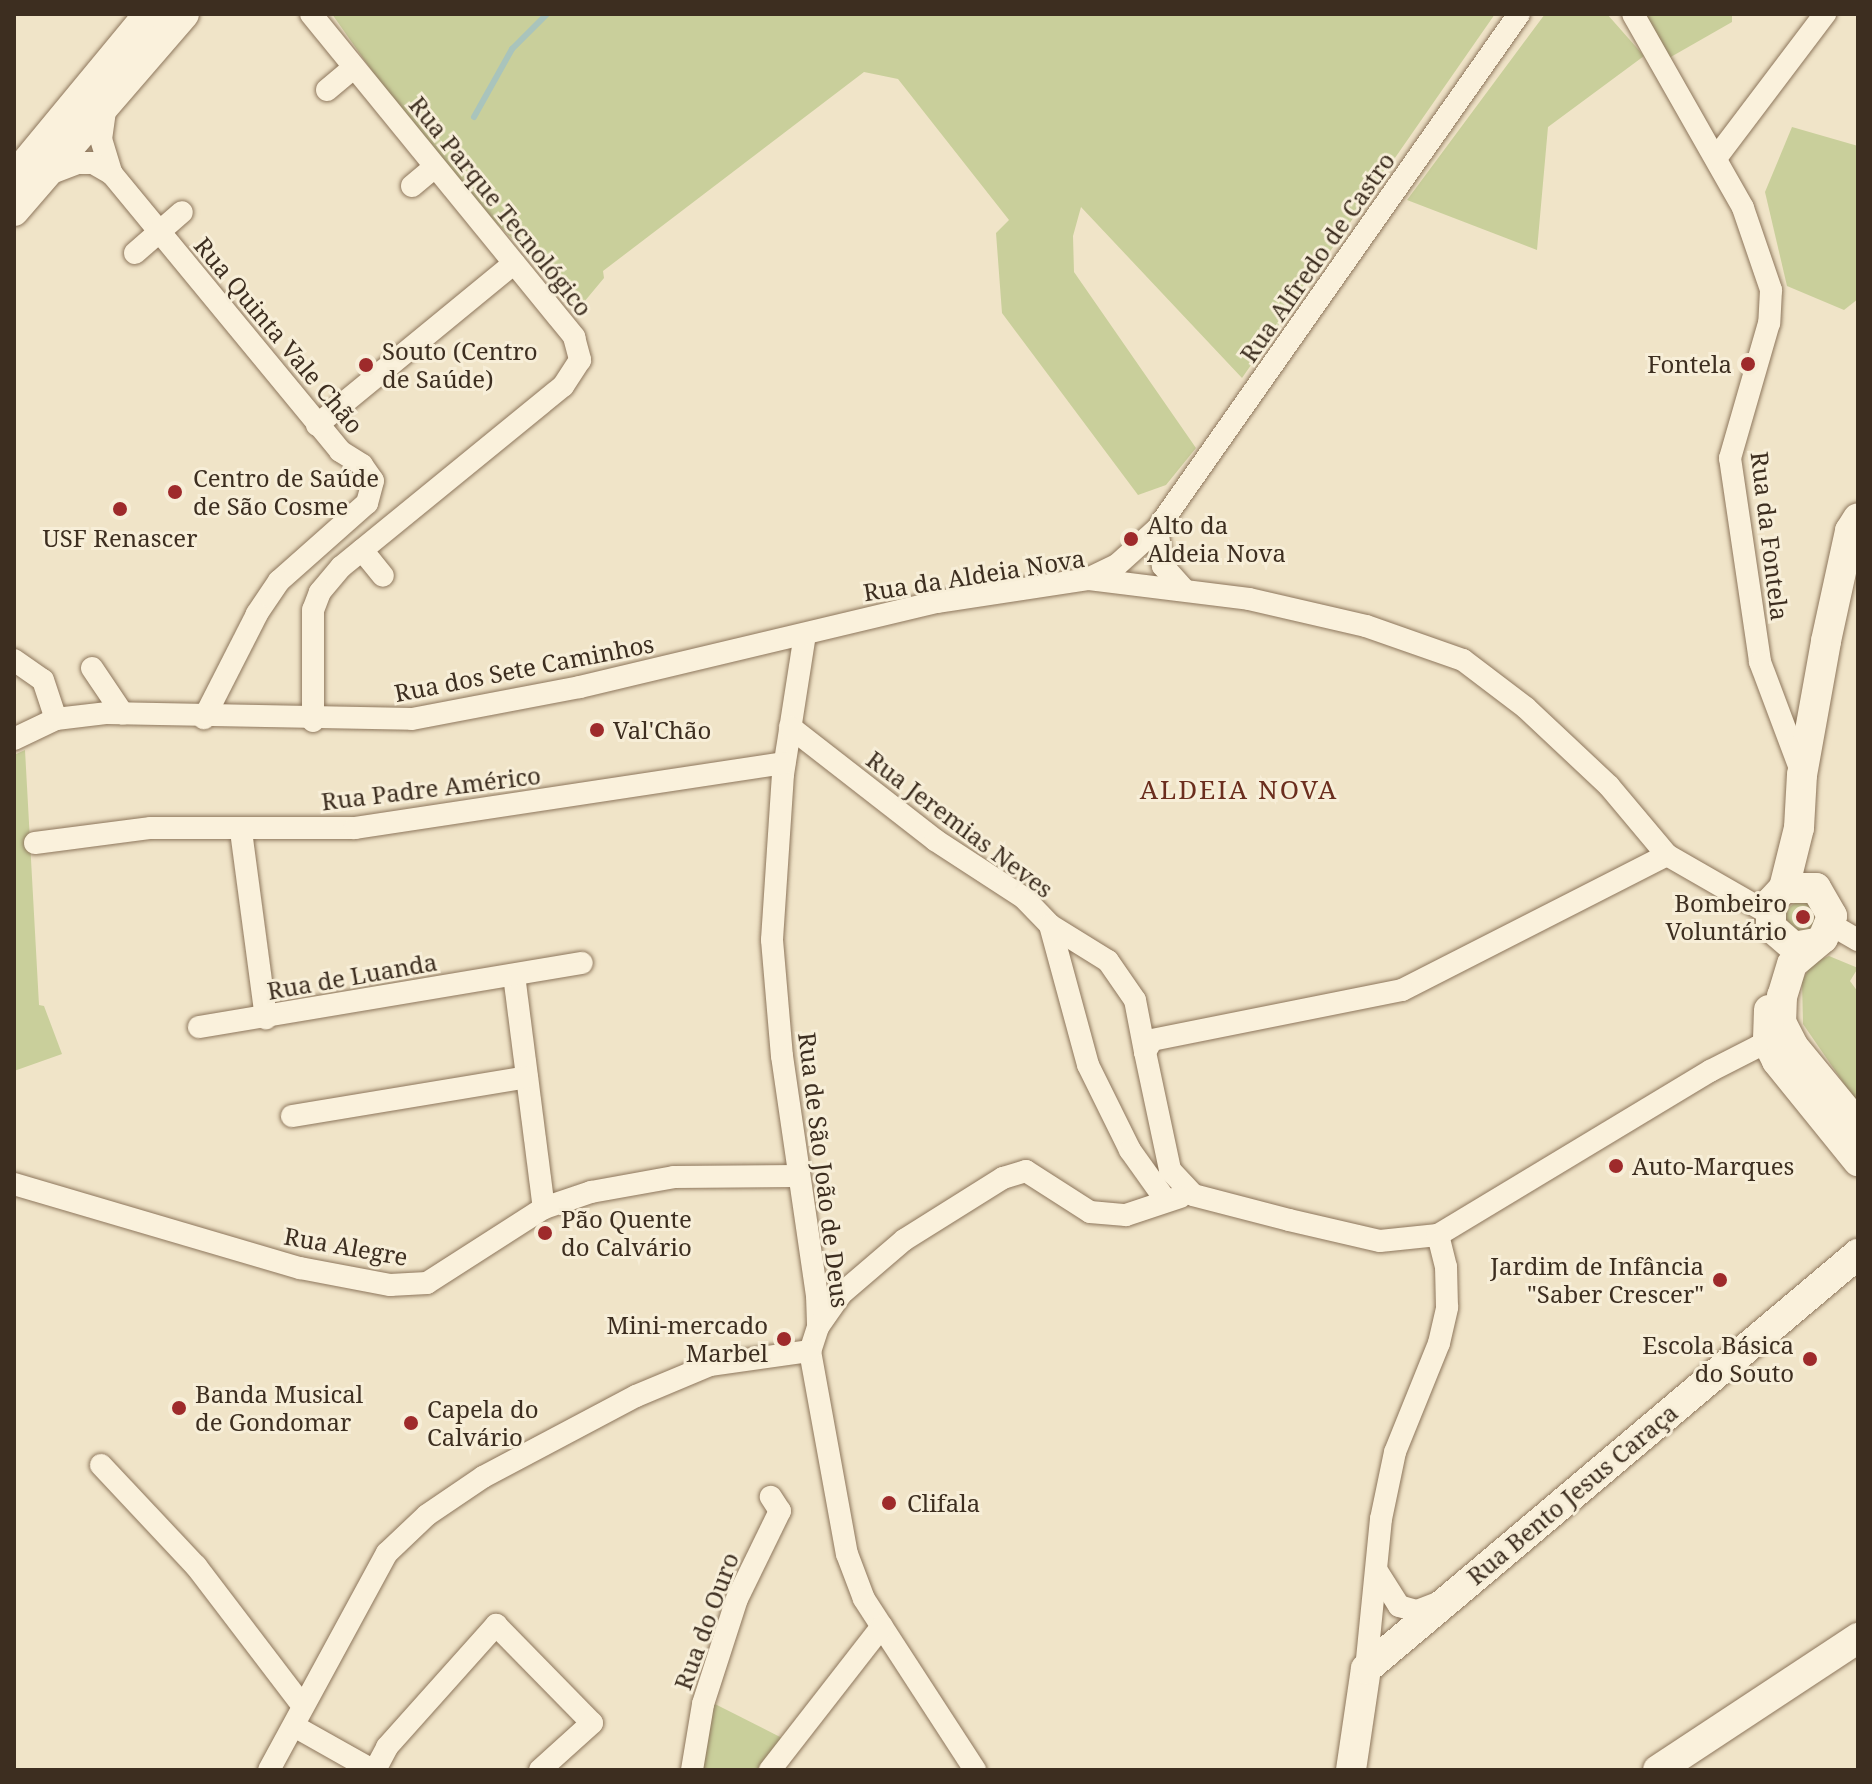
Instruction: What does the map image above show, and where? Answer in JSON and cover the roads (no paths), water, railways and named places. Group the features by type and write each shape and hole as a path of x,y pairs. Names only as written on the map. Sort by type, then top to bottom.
{"main road":[{"path":"14,177 149,14"},
{"path":"14,211 105,111 184,14"},
{"path":"1858,518 1850,531 1826,641 1802,775 1799,828 1776,913 1779,958 1769,995 1781,1045 1858,1125"},
{"path":"1799,828 1816,888 1830,905 1823,934 1792,964 1782,996 1781,1045 1777,1061 1858,1161"},
{"path":"1776,913 1816,888"},
{"path":"1776,913 1794,947 1823,934"},
{"name":"Rua Bento Jesus Caraça","path":"1366,1669 1858,1254"},
{"path":"1658,1770 1858,1638"},
{"path":"1351,1770 1366,1669"}],"street":[{"name":"Rua Parque Tecnológico","path":"311,14 574,337 580,360 575,372 362,550 320,592 313,610 313,721"},
{"name":"Rua Alfredo de Castro","path":"1089,579 1117,565 1157,529 1519,14"},
{"name":"Rua da Fontela","path":"1633,14 1743,208 1771,290 1769,323 1730,458 1760,662 1802,775"},
{"path":"1716,158 1825,14"},
{"path":"327,90 354,67"},
{"name":"Rua Quinta Vale Chão","path":"105,111 101,139 112,174 317,425 340,451 362,465 373,481 373,494 279,581 257,614 204,718"},
{"path":"49,174 77,163 93,163 112,174"},
{"path":"412,186 435,167"},
{"path":"135,253 182,212"},
{"path":"317,425 514,263"},
{"path":"1157,529 1163,566 1184,589"},
{"path":"362,550 383,576"},
{"name":"Rua da Aldeia Nova","path":"805,634 938,602 1089,579 1184,589 1366,626 1463,660 1526,708 1609,786 1667,855 1776,913"},
{"name":"Rua dos Sete Caminhos","path":"14,739 56,719 123,714 313,721 412,719 580,687 805,634"},
{"name":"Rua de São João de Deus","path":"805,634 784,763 772,952 818,1327 810,1351 847,1554 864,1599 975,1770"},
{"path":"14,660 43,680 56,719"},
{"path":"92,668 123,714"},
{"name":"Rua Jeremias Neves","path":"790,727 935,840 1024,898 1050,925 1088,1065 1130,1150 1165,1199"},
{"name":"Rua Padre Américo","path":"35,843 151,828 241,831 355,828 784,763"},
{"path":"241,831 266,1018"},
{"path":"1145,1052 1152,1040 1402,990 1667,855"},
{"path":"1050,925 1108,961 1135,1000 1170,1170 1193,1195"},
{"path":"1823,934 1858,940"},
{"name":"Rua de Luanda","path":"199,1027 582,963"},
{"path":"514,975 544,1208"},
{"path":"818,1327 841,1294 904,1240 1003,1178 1026,1171 1090,1212 1126,1215 1165,1199 1193,1195 1380,1241 1438,1235 1710,1071 1781,1045"},
{"path":"292,1116 527,1077"},
{"name":"Rua Alegre","path":"14,1184 255,1256 390,1285 427,1283 544,1208 591,1192 674,1177 798,1176"},
{"path":"1366,1669 1395,1452 1439,1343 1447,1307 1446,1267 1438,1235"},
{"path":"269,1770 387,1553 427,1515 483,1477 636,1396 710,1365 810,1351"},
{"path":"101,1465 196,1566 298,1716 374,1770 387,1747 496,1625 592,1723 540,1770"},
{"name":"Rua do Ouro","path":"692,1770 703,1704 737,1599 780,1511 771,1497"},
{"path":"1377,1570 1399,1606 1417,1611 1445,1600"},
{"path":"770,1770 808,1727 882,1626"}],"waterway":[{"path":"474,117 512,49 547,14"}],"place":[{"name":"Fontela","path":"1748,364"},
{"name":"Souto (Centro de Saúde)","path":"366,365"},
{"name":"Centro de Saúde de São Cosme","path":"175,492"},
{"name":"USF Renascer","path":"120,509"},
{"name":"Alto da Aldeia Nova","path":"1131,539"},
{"name":"Val'Chão","path":"597,730"},
{"name":"Bombeiro Voluntário","path":"1803,917"},
{"name":"Auto-Marques","path":"1616,1166"},
{"name":"Pão Quente do Calvário","path":"545,1233"},
{"name":"Jardim de Infância \"Saber Crescer\"","path":"1720,1280"},
{"name":"Mini-mercado Marbel","path":"784,1339"},
{"name":"Escola Básica do Souto","path":"1810,1359"},
{"name":"Banda Musical de Gondomar","path":"179,1408"},
{"name":"Capela do Calvário","path":"411,1423"},
{"name":"Clifala","path":"889,1503"}],"district":[{"name":"ALDEIA NOVA","path":"1239,790"}]}
